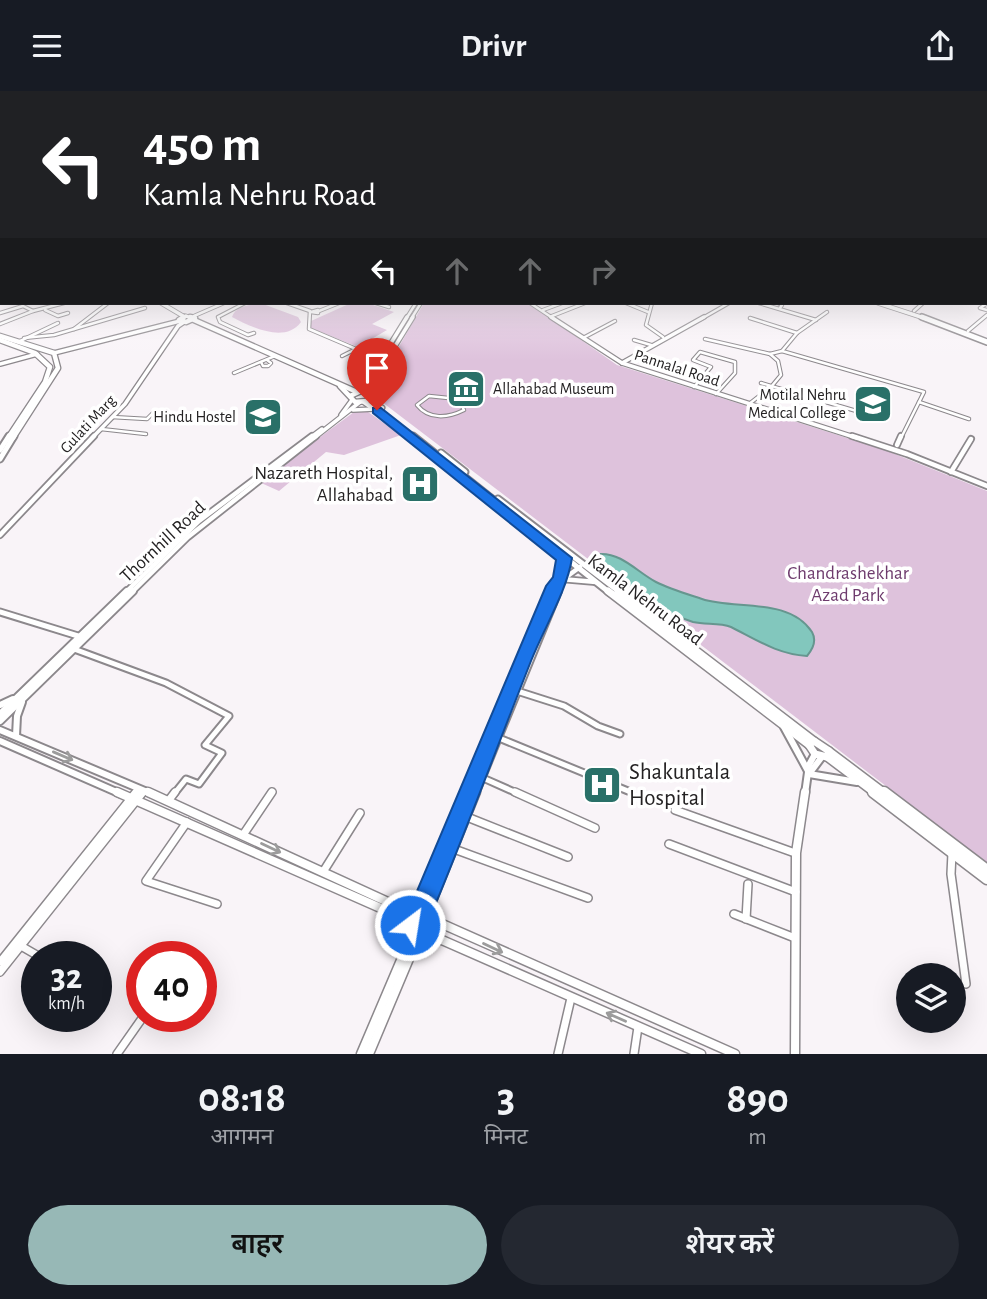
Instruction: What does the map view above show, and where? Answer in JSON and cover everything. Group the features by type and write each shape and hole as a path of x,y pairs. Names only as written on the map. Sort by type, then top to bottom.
{"main road":[{"path":"163,305 182,320 194,318 357,391 366,399"},
{"path":"884,305 987,341"},
{"path":"892,305 968,331 987,341"},
{"path":"0,338 54,353"},
{"path":"0,338 36,353 50,367 45,382 0,450"},
{"path":"36,353 45,349"},
{"path":"44,359 54,353"},
{"path":"0,459 56,373 58,368 54,353"},
{"path":"336,383 351,398 366,399"},
{"path":"351,398 357,391"},
{"name":"Kamla Nehru Road","path":"366,399 375,409 564,558 580,567 781,723 812,743"},
{"name":"Kamla Nehru Road","path":"366,399 580,567 812,743"},
{"path":"812,743 823,755 987,879"},
{"path":"812,743 823,755 987,870"}],"street":[{"path":"0,324 33,311 58,305"},
{"path":"74,330 105,305"},
{"path":"194,318 220,305"},
{"path":"241,305 218,317 220,322 248,335 254,333"},
{"path":"293,305 310,311 307,326 309,329 356,349 384,353"},
{"path":"319,311 334,305"},
{"path":"382,305 389,307"},
{"path":"357,391 367,382 417,305"},
{"path":"366,399 417,305"},
{"name":"Pannalal Road","path":"534,305 622,363 907,454 987,486"},
{"path":"543,310 557,305"},
{"path":"552,316 580,305"},
{"path":"632,305 648,311"},
{"path":"651,305 646,325 663,337"},
{"path":"622,363 663,337 725,305"},
{"path":"766,305 817,320"},
{"path":"779,309 781,305"},
{"path":"914,311 921,305"},
{"path":"0,313 23,306 33,311"},
{"path":"24,338 74,330 145,308"},
{"path":"44,310 58,316 68,313"},
{"path":"782,351 797,333 827,312"},
{"path":"968,331 987,313"},
{"path":"750,318 797,333"},
{"path":"54,353 182,320"},
{"name":"Gulati Marg","path":"0,535 113,417 145,377 182,320"},
{"path":"583,338 615,321"},
{"path":"18,342 58,323"},
{"path":"705,339 770,354 779,360 783,369 779,381 749,404"},
{"path":"634,340 651,345"},
{"path":"342,356 356,349"},
{"path":"770,354 782,351 924,392 897,445"},
{"path":"694,387 711,367 693,360 701,352 735,362 735,373 716,394"},
{"path":"0,365 36,353"},
{"path":"234,373 276,356"},
{"path":"345,387 367,382"},
{"path":"761,383 870,415 882,403"},
{"path":"439,396 458,399 464,410 445,417 428,414 418,409 418,401 423,398 439,396"},
{"name":"Thornhill Road","path":"0,721 78,636 199,521 344,412 351,398"},
{"name":"Thornhill Road","path":"0,714 74,649 203,524 366,399"},
{"path":"919,402 969,419"},
{"path":"352,410 375,409"},
{"path":"113,417 147,419 155,411 174,418"},
{"path":"101,429 146,434"},
{"path":"951,472 971,439"},
{"path":"361,1054 419,933 421,916 483,778 561,579 564,558"},
{"path":"369,1054 419,933 421,916 554,586 580,567"},
{"path":"561,579 596,582"},
{"path":"0,612 78,636"},
{"path":"74,649 166,683 229,716 205,745 222,753 199,785 186,779 169,801"},
{"path":"517,691 564,706 598,726 620,734"},
{"path":"0,705 22,696"},
{"path":"16,736 22,696"},
{"path":"781,723 799,750 809,774"},
{"path":"0,730 169,801 421,916 735,1054"},
{"path":"499,738 628,791"},
{"path":"3,744 187,822 421,916"},
{"path":"795,1054 796,853 809,774 823,755"},
{"path":"809,774 830,775 860,783"},
{"path":"483,778 595,828"},
{"path":"25,941 141,790"},
{"path":"243,835 272,792"},
{"path":"0,962 134,799"},
{"path":"675,810 796,853"},
{"path":"323,872 360,813"},
{"path":"466,817 568,857"},
{"path":"187,822 146,881 217,904"},
{"path":"669,844 796,893"},
{"path":"453,849 588,898"},
{"path":"952,852 951,874 963,963"},
{"path":"746,919 748,884"},
{"path":"734,914 796,938"},
{"path":"419,933 701,1054"},
{"path":"0,972 21,946"},
{"path":"558,1054 571,997"},
{"path":"634,1054 638,1027"},
{"path":"117,1054 132,1032"}],"green space":[{"path":"266,305 298,317 301,322 286,332 268,332 232,317 240,308"},
{"path":"347,305 373,305 394,312 372,324 387,330 358,347 311,328 311,321"},
{"name":"Chandrashekhar Azad Park","path":"423,305 531,305 617,365 885,450 987,491 987,863 378,399 378,383"},
{"path":"365,410 401,435 344,455 326,452 279,491 259,482 354,412"}],"shaded area":[{"path":"600,554 615,557 656,582 702,599 776,609 790,614 802,621 812,632 813,648 807,656 796,655 768,646 726,625 698,623 680,617 630,587 597,559"}],"place":[{"name":"Allahabad Museum","path":"466,389"},
{"name":"Motilal Nehru Medical College","path":"873,404"},
{"name":"Hindu Hostel","path":"263,417"},
{"name":"Nazareth Hospital, Allahabad","path":"420,484"},
{"name":"Shakuntala Hospital","path":"602,785"}],"route":[{"path":"377,410 564,558 561,579 554,586 523,658 421,911 414,914 410,925"}]}
